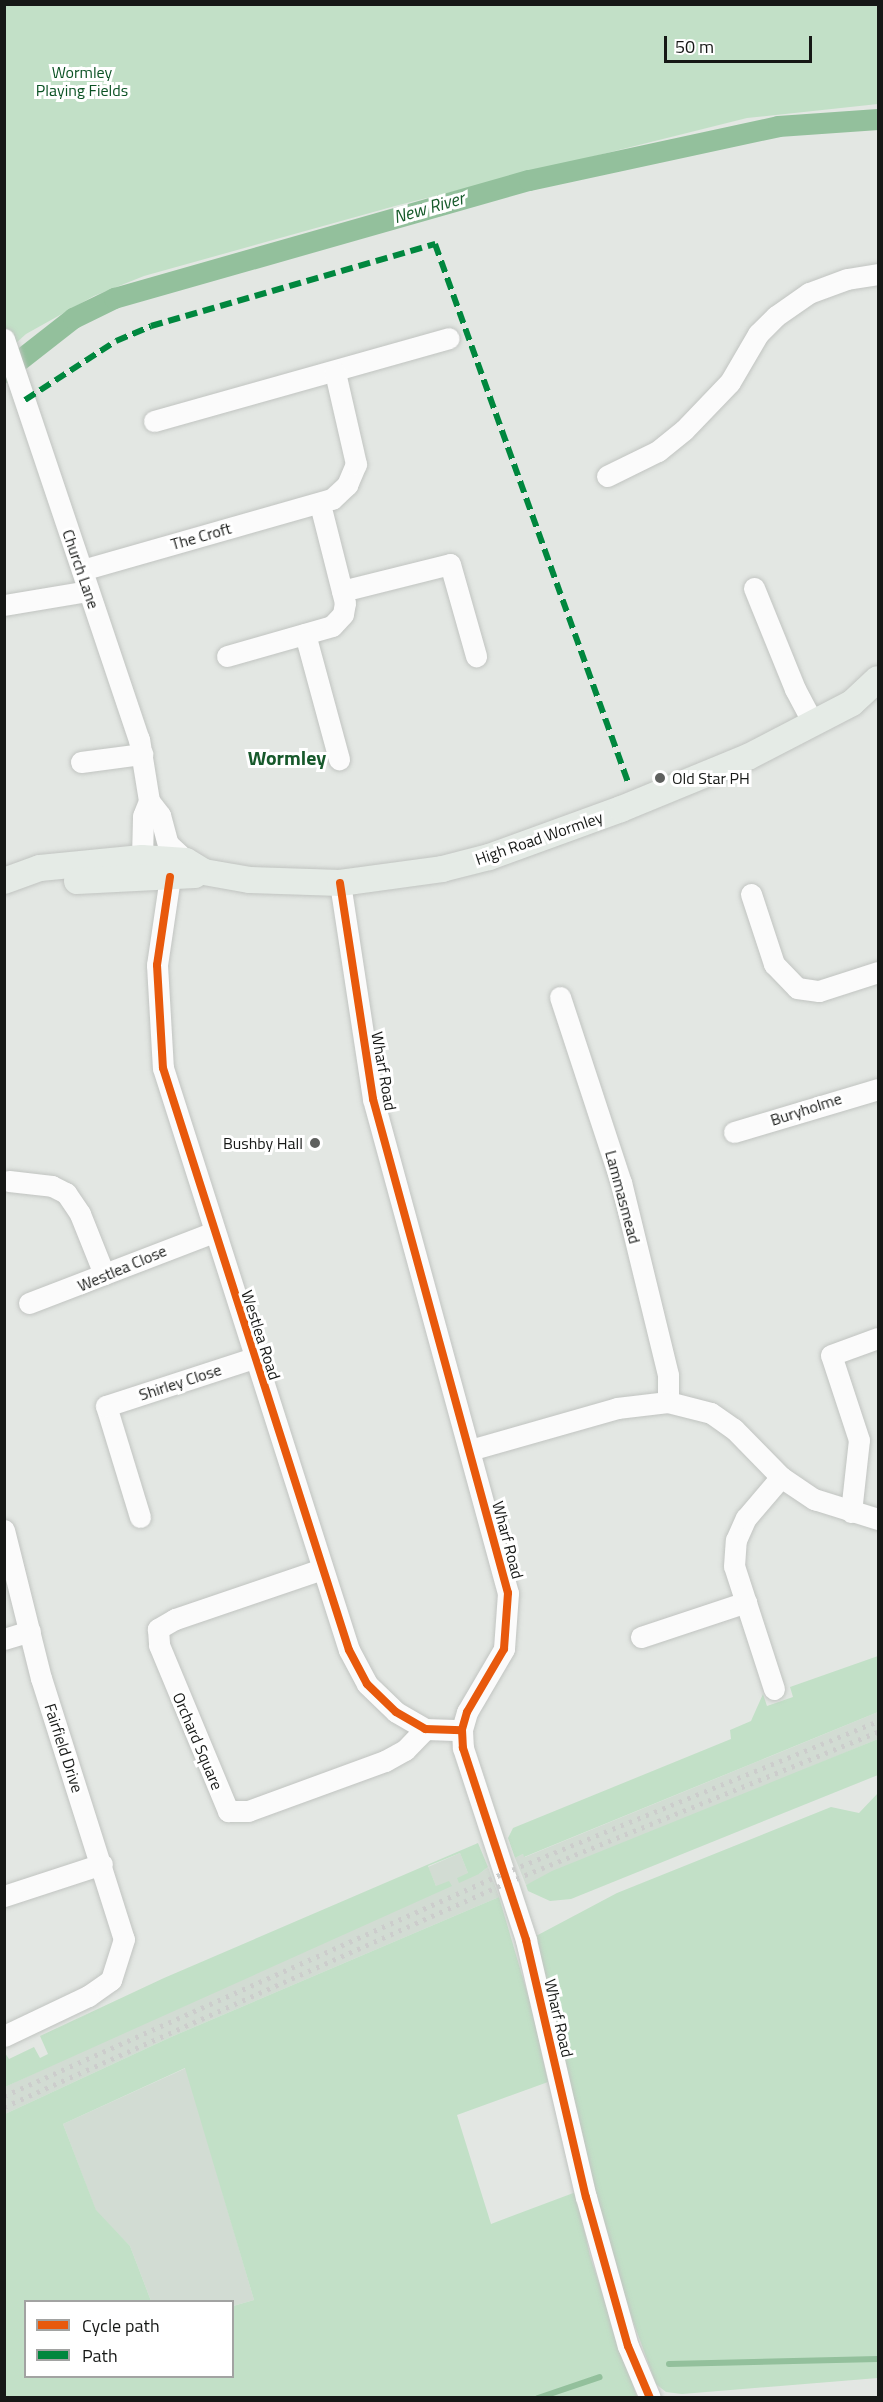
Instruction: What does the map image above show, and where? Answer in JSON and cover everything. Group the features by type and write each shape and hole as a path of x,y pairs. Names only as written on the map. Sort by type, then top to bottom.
{"main road":[{"name":"High Road Wormley","path":"4,883 40,868 142,858 187,870 250,880 340,884 390,879 489,857 679,787 814,724 852,703 879,679"},
{"name":"High Road Wormley","path":"852,703 879,697"},
{"name":"High Road Wormley","path":"4,883 16,888 187,870"}],"street":[{"path":"607,476 658,451 684,430 730,382 758,334 776,316 809,293 847,279 879,274"},
{"path":"154,421 335,372 449,338"},
{"name":"Church Lane","path":"4,339 142,754 150,801 160,816 168,844 187,870"},
{"name":"The Croft","path":"82,570 320,504 347,485 356,464 335,372"},
{"path":"227,656 332,626 343,614 342,591 320,504"},
{"path":"342,591 450,564 476,656"},
{"path":"754,588 795,689 814,724"},
{"path":"4,605 88,591"},
{"path":"305,634 339,759"},
{"path":"81,762 142,754"},
{"name":"Church Lane","path":"142,858 143,816 150,801"},
{"name":"Westlea Road","path":"187,870 156,965 159,1039 177,1121 349,1650 367,1684 381,1700 425,1729"},
{"name":"Wharf Road","path":"340,884 373,1099 505,1575 509,1612 501,1656 467,1712 462,1730 468,1768 526,1940 592,2220 628,2346 650,2397"},
{"path":"751,894 774,964 797,988 819,991 879,972"},
{"name":"Lammasmead","path":"560,997 621,1182 663,1355 669,1402"},
{"name":"Buryholme","path":"734,1132 879,1089"},
{"path":"9,1181 52,1186 66,1192 80,1214 104,1274"},
{"name":"Westlea Close","path":"29,1304 214,1232"},
{"path":"851,1512 859,1440 831,1355 879,1338"},
{"name":"Shirley Close","path":"140,1517 106,1406 254,1358"},
{"path":"470,1450 617,1408 669,1402 711,1413 734,1428 781,1477 814,1499 879,1519"},
{"path":"774,1689 734,1566 736,1540 746,1518 781,1477"},
{"name":"Fairfield Drive","path":"4,1530 55,1724 102,1863 124,1939 111,1980 88,1996 4,2036"},
{"name":"Orchard Square","path":"322,1569 175,1619 158,1629 159,1646 228,1811 248,1811 385,1761 405,1750 425,1729"},
{"path":"641,1637 746,1602"},
{"path":"4,1639 30,1631"},
{"path":"425,1729 462,1730"},
{"path":"4,1896 102,1863"}],"shaded area":[{"path":"878,1712 878,1739 526,1885 515,1858 523,1854 525,1857"},
{"path":"460,1853 468,1873 479,1874 488,1867 499,1897 171,2037 5,2114 5,2087 436,1886 428,1867"},
{"path":"186,2068 254,2300 234,2306 234,2300 151,2300 130,2246 96,2211 63,2124"}],"green space":[{"name":"Wormley Playing Fields","path":"4,5 878,5 878,104 747,118 395,206 144,276 94,296 26,334 5,353"},
{"path":"878,1656 878,1712 524,1857 523,1854 515,1858 508,1838 513,1828 731,1739 730,1730 751,1721 763,1694 767,1706 793,1697 790,1687"},
{"path":"878,1739 878,1775 571,1899 550,1901 528,1891 526,1885 552,1871"},
{"path":"878,1793 878,2378 682,2394 666,2392 656,2384 607,2250 535,1944 536,1936 617,1893 831,1807 859,1813"},
{"path":"478,1843 488,1867 479,1874 459,1883 457,1878 468,1873 460,1853 428,1866 436,1886 449,1881 452,1886 5,2087 5,2053 9,2059 34,2047 40,2058 48,2054 40,2036 164,1978"},
{"path":"499,1897 532,2009 548,2082 457,2115 491,2224 576,2192 590,2256 637,2397 5,2398 5,2114 171,2037","holes":["185,2068 254,2300 234,2306 234,2378 24,2378 24,2300 151,2300 130,2246 96,2210 63,2124"]}],"waterway":[{"name":"New River","path":"4,372 73,318 114,298 529,180 778,126 878,119"},
{"path":"669,2364 878,2359"},
{"path":"538,2398 600,2377"}],"railway":[{"path":"4,2096 504,1873 878,1721"},
{"path":"4,2107 508,1882 878,1732"}],"marked path":[{"path":"25,400 116,341 151,326 435,244 628,782"}],"cycle path":[{"path":"170,877 157,965 163,1068 349,1650 367,1684 396,1712 425,1729 462,1730"},
{"path":"340,883 373,1099 508,1593 504,1649 467,1712 462,1730 463,1748 526,1940 586,2197 628,2346 650,2398"}],"place":[{"name":"Old Star PH","path":"660,778"},
{"name":"Bushby Hall","path":"315,1143"}],"district":[{"name":"Wormley","path":"287,757"}]}
